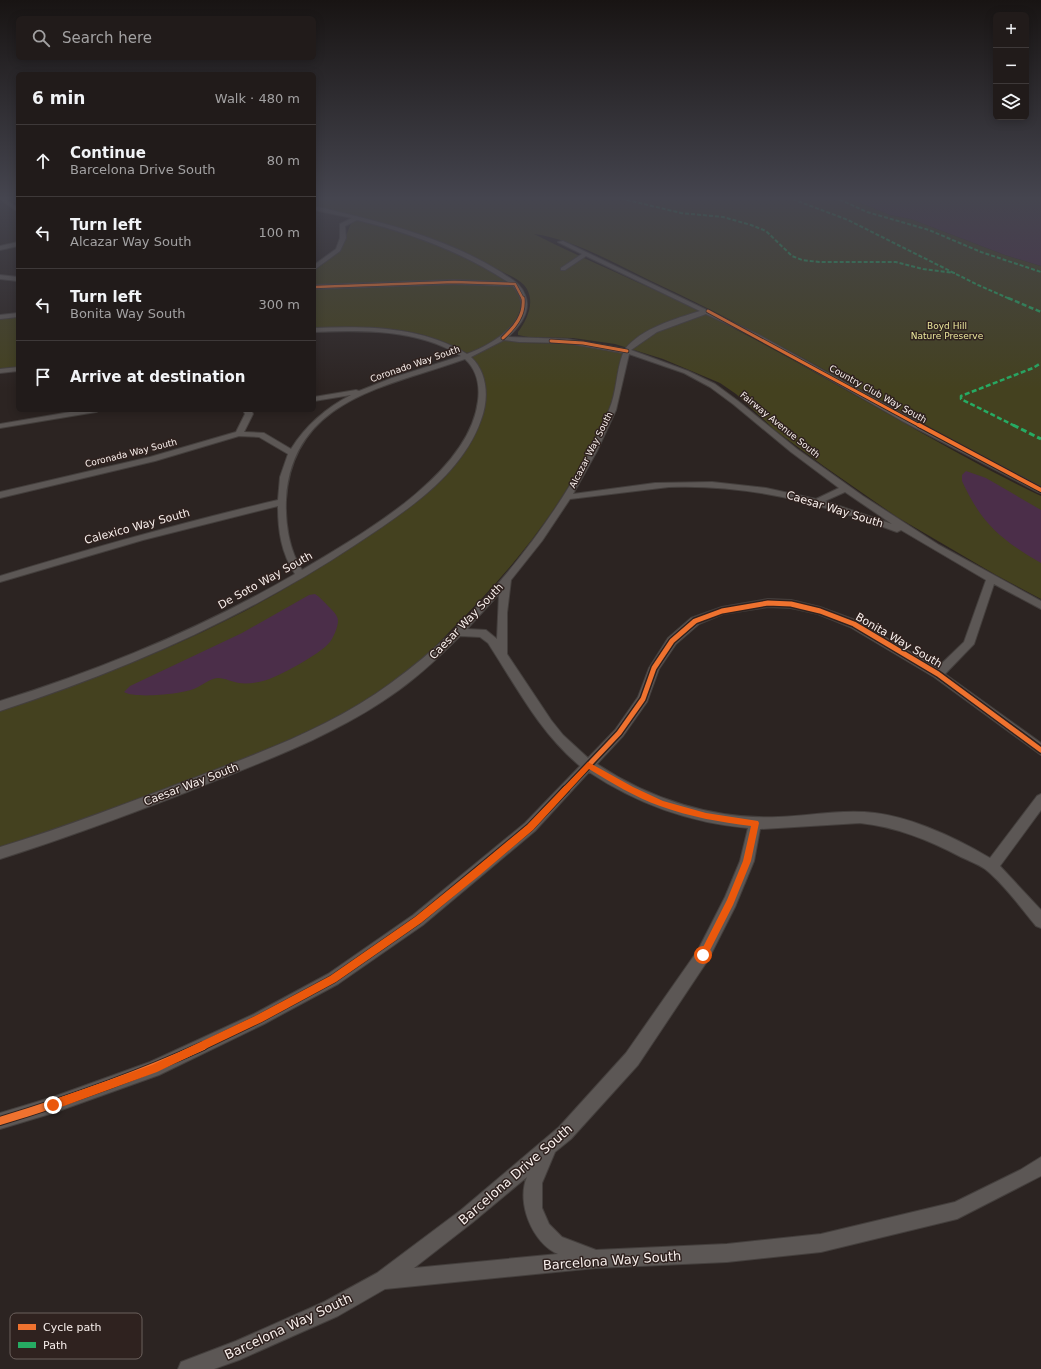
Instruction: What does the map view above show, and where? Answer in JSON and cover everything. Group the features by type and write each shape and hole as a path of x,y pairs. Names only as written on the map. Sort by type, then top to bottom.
{"street":[{"path":"316,330 351,329 395,331 432,339 467,355 483,349 511,332 520,320 524,305 520,290 515,284 476,261"},
{"path":"563,269 575,261"},
{"name":"Country Club Way South","path":"601,261 708,311 758,337 905,419 1041,490"},
{"path":"0,277 16,279"},
{"path":"316,287 454,282 515,284"},
{"path":"627,351 636,343 681,318 708,311"},
{"path":"0,318 16,315"},
{"path":"511,332 518,338 530,341"},
{"name":"Fairway Avenue South","path":"503,338 530,341 583,343 627,351 686,372 727,394 782,441 846,488 924,540 991,579 1041,605"},
{"path":"483,349 530,341"},
{"name":"Alcazar Way South","path":"566,497 592,453 615,404 627,351"},
{"name":"Coronado Way South","path":"368,390 467,355"},
{"name":"De Soto Way South","path":"0,706 103,670 184,636 300,576 409,504 449,466 465,446 476,422 481,406 484,387 478,371 467,355"},
{"path":"0,371 16,369"},
{"path":"316,399 368,390"},
{"path":"300,576 289,555 284,532 282,502 284,477 292,453 298,443 329,411 368,390"},
{"path":"0,426 84,412"},
{"path":"248,412 249,414 239,434 261,436 292,453"},
{"name":"Coronada Way South","path":"0,495 152,459 239,434"},
{"name":"Caesar Way South","path":"0,853 92,822 239,766 335,723 383,696 420,667 457,632 506,580 548,527 566,497 656,486 704,484 755,488 817,502 874,520 924,540"},
{"path":"817,502 846,488"},
{"name":"Calexico Way South","path":"0,580 76,555 197,522 282,502"},
{"name":"Bonita Way South","path":"938,674 969,644 991,579"},
{"path":"502,654 502,613 506,580"},
{"name":"Bonita Way South","path":"0,1120 53,1105 153,1069 259,1019 333,979 418,920 530,827 620,733 643,699 654,668 672,641 695,621 722,611 768,603 791,604 820,611 854,624 938,674 1041,750"},
{"path":"457,632 482,633 492,640 550,726 566,745 588,765 631,790 662,804 706,816 756,823 846,816 887,820 936,837 992,866 1041,921"},
{"path":"992,866 1041,800"},
{"name":"Barcelona Drive South","path":"383,1280 467,1216 565,1133 632,1059 703,955 730,902 747,861 756,823"},
{"path":"548,1148 533,1182 533,1209 542,1230 556,1244 596,1259"},
{"name":"Barcelona Way South","path":"188,1369 239,1350 331,1309 383,1280 596,1259 727,1254 821,1243 957,1210 1026,1176 1041,1166"}],"green space":[{"path":"326,261 473,261 508,282 387,282 316,286 316,268"},
{"path":"481,261 589,261 731,327 963,456 1041,496 1041,599 996,575 897,517 776,431 736,394 720,383 663,359 615,344 573,338 528,337 518,335 518,332 525,322 529,310 530,297 524,285"},
{"name":"Boyd Hill Nature Preserve","path":"611,261 1024,261 1041,266 1041,486 750,330"},
{"path":"455,283 512,285 520,296 522,307 518,317 500,336 467,353 440,340 406,331 376,328 316,329 316,288"},
{"path":"16,317 16,367 0,369 0,319"},
{"path":"506,338 526,343 583,344 623,352 612,401 580,467 565,492 531,541 473,608 418,663 399,679 379,693 330,720 279,744 227,765 110,810 0,847 0,710 59,690 146,657 203,632 305,577 388,523 445,476 473,437 484,407 485,384 480,370 470,356 491,347"}],"shaded area":[{"path":"1024,261 1041,261 1041,266"},
{"path":"966,471 986,478 1041,510 1041,563 1003,538 985,519 969,496 962,481 962,475"},
{"path":"315,594 333,611 338,619 334,636 324,648 288,671 269,679 254,683 239,683 218,678 196,688 171,694 138,695 124,692 130,686 242,633 309,595"}],"marked path":[{"path":"810,261 896,262 923,269 955,273"},
{"path":"930,261 978,285 1041,312"},
{"path":"1008,261 1041,272"},
{"path":"1041,363 1033,368 961,396 961,399 972,406 1041,439"}],"cycle path":[{"path":"316,287 454,282 515,284 520,291 524,306 515,327 503,338"},
{"path":"708,311 999,469 1041,490"},
{"path":"551,341 583,343 627,351"},
{"path":"0,1121 53,1105 153,1069 259,1019 333,979 418,920 530,827 619,733 643,699 654,668 672,641 695,621 722,611 768,603 791,604 820,611 854,624 938,674 1041,750"}],"route":[{"path":"53,1105 153,1069 259,1019 333,979 418,920 477,872 530,827 588,765 631,790 662,804 706,816 756,823 747,861 730,902 703,955"}]}
